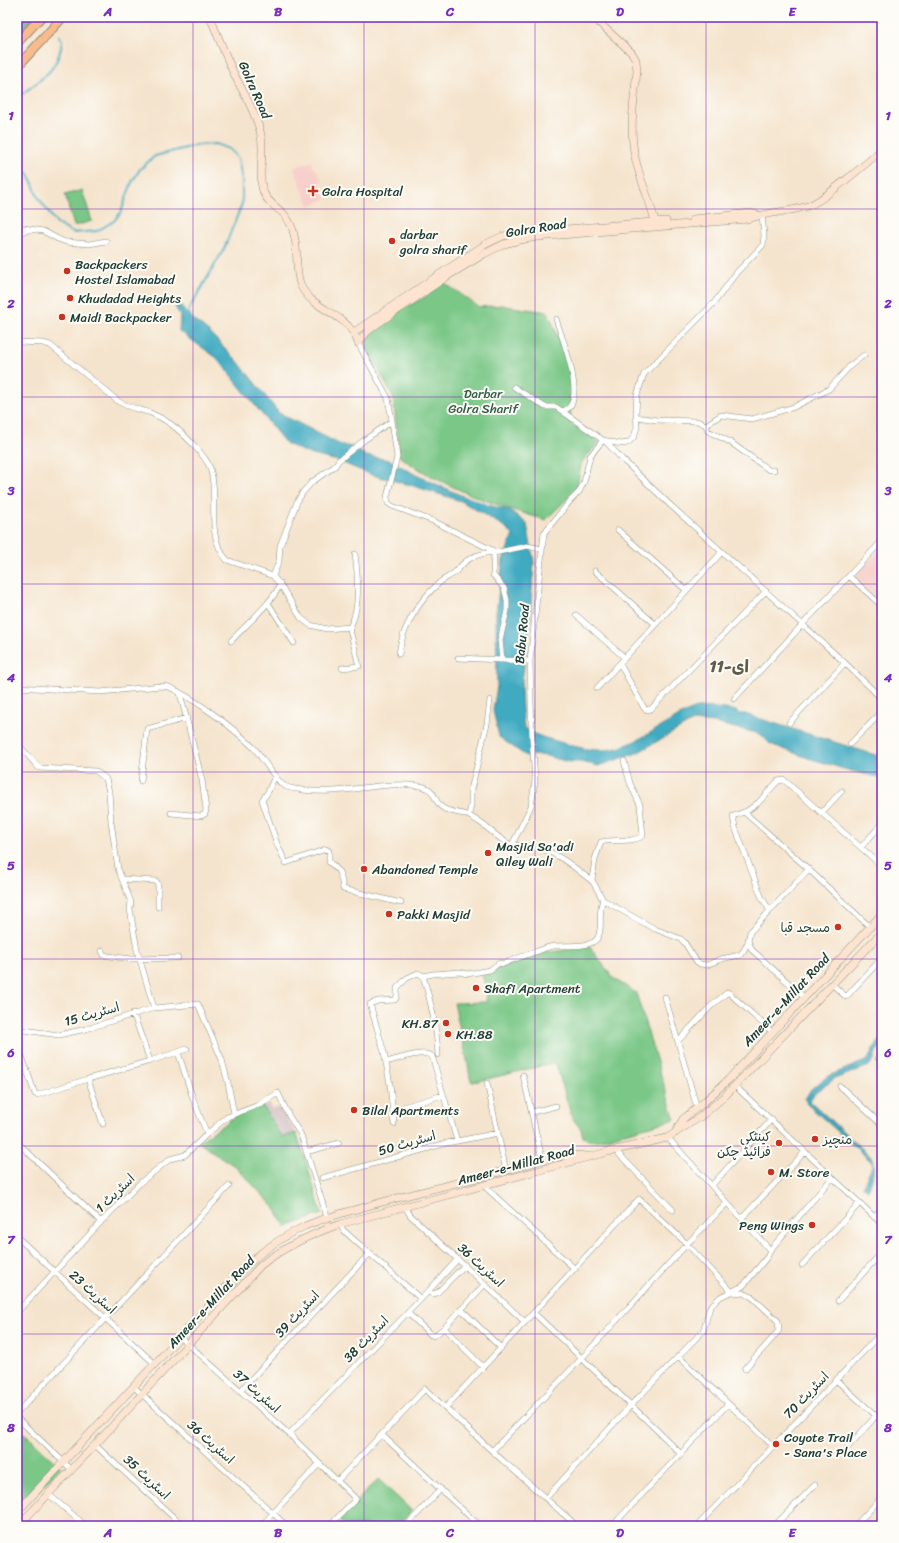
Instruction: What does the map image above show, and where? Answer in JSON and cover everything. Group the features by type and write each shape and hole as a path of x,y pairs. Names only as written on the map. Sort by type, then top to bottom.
{"main road":[{"path":"17,43 41,17"},
{"path":"17,67 63,17"},
{"name":"Golra Road","path":"210,17 235,75 250,104 260,130 263,143 263,193 272,204 284,214 290,224 294,235 298,274 301,285 311,300 343,322 354,332 358,343"},
{"path":"593,17 632,53 636,60 637,71 632,140 644,191 656,224"},
{"name":"Golra Road","path":"358,343 367,332 377,324 446,277 504,244 520,240 750,213 760,215 790,211 810,205 823,198 866,164 882,149"},
{"name":"Golra Road","path":"354,332 453,265 486,244 503,236 529,232 656,224"},
{"name":"Ameer-e-Millat Road","path":"671,1136 683,1119 728,1080 882,914"},
{"name":"Ameer-e-Millat Road","path":"671,1136 708,1111 735,1086 882,932"},
{"path":"824,976 832,984"},
{"path":"728,1080 735,1086"},
{"path":"590,1157 671,1136"},
{"name":"Ameer-e-Millat Road","path":"17,1512 134,1387 179,1336 257,1255 287,1235 327,1217 506,1171 542,1159 568,1155 590,1157"},
{"name":"Ameer-e-Millat Road","path":"18,1526 261,1265 272,1256 296,1242 340,1224 590,1157"},
{"path":"402,1197 405,1207"}],"street":[{"path":"603,440 621,444 628,443 634,437 637,427 636,395 644,374 714,304 737,272 763,245 764,235 760,215"},
{"path":"17,227 28,230 43,231 66,242 89,244 106,241"},
{"path":"17,233 28,230"},
{"path":"556,319 569,358 573,386 572,403 567,409 562,411"},
{"path":"17,342 43,343 50,345 119,402 126,406 150,412 164,419 181,433 198,450 210,467 214,485 214,524 218,546 227,560 273,576 280,583 298,615 306,623 314,627 328,629 350,628"},
{"path":"358,343 388,398 397,457 387,497 389,505 446,527 488,546 493,552 493,575 504,588 507,600 507,611 500,640 502,660"},
{"path":"706,425 721,415 752,419 794,407 829,389 850,366 864,355"},
{"path":"514,387 545,407 556,407 607,443 668,503 845,663 882,699"},
{"path":"636,417 657,420 697,421 706,425 708,431 730,442 769,470 774,470"},
{"path":"273,576 279,561 280,543 297,502 303,492 312,482 336,466 338,461 368,437 392,421"},
{"name":"Babu Road","path":"512,845 531,806 535,781 532,738 530,661 544,533 579,492 585,478 590,456 603,440"},
{"path":"618,530 686,590"},
{"path":"734,699 882,541"},
{"path":"399,654 404,632 409,622 429,594 439,583 455,572 468,559 493,552 527,546 542,549"},
{"path":"597,688 722,552"},
{"path":"342,668 359,666 350,628 355,617 354,611 357,604 355,554"},
{"path":"595,571 655,624"},
{"path":"849,576 882,606"},
{"path":"231,641 268,602 278,589 280,583"},
{"path":"620,664 644,708 647,710 651,709 766,591"},
{"path":"268,602 294,643"},
{"path":"576,615 625,658"},
{"path":"458,658 530,661"},
{"path":"789,723 845,663"},
{"path":"17,687 100,692 161,686 170,687 217,717 239,735 264,759 278,782 284,786 307,790 338,791 397,785 422,787 433,793 438,804 443,808 469,815 512,845 521,845 547,851 592,881 603,900 654,929 681,939 700,964 707,965 721,959 740,955 748,942 750,932 809,870"},
{"path":"171,813 201,816 205,814 206,810 202,780 180,693"},
{"path":"469,815 471,790 487,724 490,700"},
{"path":"850,744 882,712"},
{"path":"141,781 147,729 187,718"},
{"path":"17,743 38,768 96,771 106,779 109,792 111,822 118,870 131,902 130,908 137,950 154,1008"},
{"path":"592,881 594,860 601,842 612,840 633,841 643,836 640,805 630,783 624,761"},
{"path":"275,776 268,792 262,800 277,844 286,863 326,849 329,851 329,862 341,873 343,889 401,903"},
{"path":"770,911 761,896 735,827 733,816 744,812 758,803 778,781 784,780 882,866"},
{"path":"821,813 842,790"},
{"path":"744,812 870,927"},
{"path":"861,847 882,824"},
{"path":"122,879 156,881 158,886 158,907"},
{"path":"394,1124 386,1062 369,1005 378,1001 395,1000 397,996 397,988 404,981 418,973 423,976 460,972 467,974 490,970 499,963 503,964 546,948 554,946 574,946 592,942 598,937 600,908 603,900"},
{"path":"748,942 752,950 804,997"},
{"path":"102,951 104,955 108,956 140,959 178,958"},
{"path":"832,984 846,997 882,958"},
{"path":"423,976 435,1026 438,1055"},
{"path":"678,1041 711,1006 728,992 772,1032"},
{"path":"665,997 697,1108"},
{"name":"اسٹریٹ 15","path":"17,1029 65,1034 154,1008 198,1004 222,1060 234,1114"},
{"path":"133,1013 150,1061"},
{"path":"17,1042 35,1094 187,1050"},
{"path":"178,1052 192,1096 207,1134"},
{"path":"386,1062 418,1054 430,1054 432,1056 457,1141"},
{"path":"523,1075 542,1159"},
{"path":"88,1079 103,1124"},
{"path":"487,1083 506,1171"},
{"path":"735,1086 772,1119 832,1178 882,1224"},
{"path":"840,1086 882,1125"},
{"name":"اسٹریٹ 1","path":"17,1312 127,1195 170,1159 185,1155 227,1117 256,1106 278,1092 289,1116 301,1135 306,1152"},
{"path":"393,1110 443,1095"},
{"path":"532,1112 556,1106"},
{"path":"878,1120 882,1116"},
{"path":"712,1185 772,1119"},
{"name":"اسٹریٹ 50","path":"322,1178 457,1141 498,1133"},
{"path":"671,1136 727,1203 770,1250"},
{"path":"17,1142 101,1222"},
{"path":"327,1217 306,1152 339,1143"},
{"path":"614,1150 673,1210"},
{"path":"742,1218 805,1152"},
{"path":"546,1498 632,1404 703,1331 710,1307 720,1297 743,1286 747,1282 768,1256 770,1250 832,1178"},
{"path":"17,1413 229,1186"},
{"path":"484,1186 574,1269"},
{"path":"446,1408 639,1199 687,1244 732,1292 743,1293 752,1297 778,1321 779,1330 773,1339 745,1369"},
{"path":"492,1451 581,1359 727,1203"},
{"path":"802,1264 860,1203"},
{"name":"اسٹریٹ 36","path":"405,1207 410,1215 525,1322"},
{"path":"874,1217 882,1208"},
{"path":"340,1224 343,1230 421,1299"},
{"name":"اسٹریٹ 23","path":"17,1237 155,1364"},
{"path":"838,1301 882,1252"},
{"name":"اسٹریٹ 39","path":"240,1391 370,1253"},
{"name":"اسٹریٹ 38","path":"289,1434 408,1313 458,1259"},
{"path":"428,1292 433,1294 437,1293 465,1265"},
{"path":"408,1313 431,1335 438,1335 485,1284"},
{"path":"461,1309 501,1348"},
{"path":"534,1313 581,1359 632,1404 681,1454"},
{"path":"444,1328 483,1367"},
{"name":"اسٹریٹ 70","path":"697,1526 882,1332"},
{"name":"اسٹریٹ 37","path":"179,1336 289,1434 356,1499 335,1520 341,1526"},
{"path":"678,1356 773,1446"},
{"path":"836,1380 882,1421"},
{"name":"اسٹریٹ 36","path":"134,1387 287,1526"},
{"path":"337,1481 426,1389 492,1451 577,1526"},
{"path":"612,1526 728,1404"},
{"path":"848,1447 876,1416"},
{"path":"17,1418 71,1469"},
{"path":"382,1435 480,1526"},
{"name":"اسٹریٹ 35","path":"95,1445 183,1526"},
{"path":"261,1526 319,1464"},
{"path":"774,1526 815,1485"},
{"path":"406,1526 440,1489"},
{"path":"48,1494 86,1526"},
{"path":"855,1526 882,1497"}],"shaded area":[{"name":"Golra Hospital","path":"312,161 314,168 317,170 322,181 319,182 326,199 309,206 294,168"},
{"path":"882,547 882,603 852,578"},
{"path":"268,1103 272,1109 280,1107 296,1133 283,1138 274,1127 269,1114 263,1107"}],"green space":[{"path":"17,17 37,17 17,38"},
{"path":"82,190 92,221 74,226 65,195"},
{"name":"Darbar Golra Sharif","path":"442,281 479,307 503,305 548,312 570,367 570,423 599,442 582,462 576,490 546,520 489,502 452,487 400,457 393,397 366,347 369,335 388,317 425,297"},
{"path":"589,946 614,979 636,993 675,1119 595,1141 588,1140 583,1137 581,1129 572,1118 556,1064 553,1063 472,1082 454,1003 486,1002 487,994 482,974 541,953"},
{"path":"262,1105 261,1106 266,1111 282,1137 296,1133 322,1214 286,1227 274,1207 236,1167 198,1142 242,1112"},
{"path":"17,1426 61,1467 17,1512"},
{"path":"378,1479 412,1511 398,1526 345,1526 339,1520"}],"water":[{"path":"180,304 185,312 211,334 236,359 279,413 339,444 355,448 366,456 390,460 416,475 458,494 486,505 510,510 527,524 534,562 529,633 521,687 524,727 535,734 566,744 596,750 608,750 641,738 693,709 706,707 722,709 736,711 739,714 745,714 882,757 882,778 851,771 808,758 770,744 763,736 757,733 714,723 693,721 637,753 598,766 581,762 570,762 548,756 526,756 499,737 493,710 497,686 496,612 503,560 513,535 505,527 461,501 372,475 338,461 312,455 286,444 217,358 179,331 180,315 175,307"},
{"path":"882,1038 882,1045 876,1052 874,1059 869,1066 834,1079 814,1094 810,1100 871,1157 873,1165 873,1169 868,1190 863,1186 872,1166 872,1162 807,1104 805,1099 811,1089 828,1076 868,1060 873,1049"}],"waterway":[{"path":"17,98 47,74 53,67 60,51 62,40 59,36"},
{"path":"17,165 29,174 38,197 57,224 73,233 97,231 114,221 121,212 132,182 140,169 155,156 197,145 216,144 229,149 238,158 242,180 242,204 224,249 188,311 192,319"},
{"path":"469,498 487,505"}],"place":[{"name":"Golra Hospital","path":"313,191"},
{"name":"darbar golra sharif","path":"392,241"},
{"name":"Backpackers Hostel Islamabad","path":"67,271"},
{"name":"Khudadad Heights","path":"70,298"},
{"name":"Maidi Backpacker","path":"62,317"},
{"name":"Masjid Sa'adi Qiley Wali","path":"488,853"},
{"name":"Abandoned Temple","path":"364,869"},
{"name":"Pakki Masjid","path":"389,914"},
{"name":"مسجد قبا","path":"838,927"},
{"name":"Shafi Apartment","path":"476,988"},
{"name":"KH.87","path":"446,1023"},
{"name":"KH.88","path":"448,1034"},
{"name":"Bilal Apartments","path":"354,1110"},
{"name":"منچیز","path":"815,1139"},
{"name":"کینٹکی فرائیڈ چکن","path":"779,1143"},
{"name":"M. Store","path":"771,1172"},
{"name":"Peng Wings","path":"812,1225"},
{"name":"Coyote Trail - Sana's Place","path":"776,1444"}],"district":[{"name":"ای-11","path":"729,666"}]}
